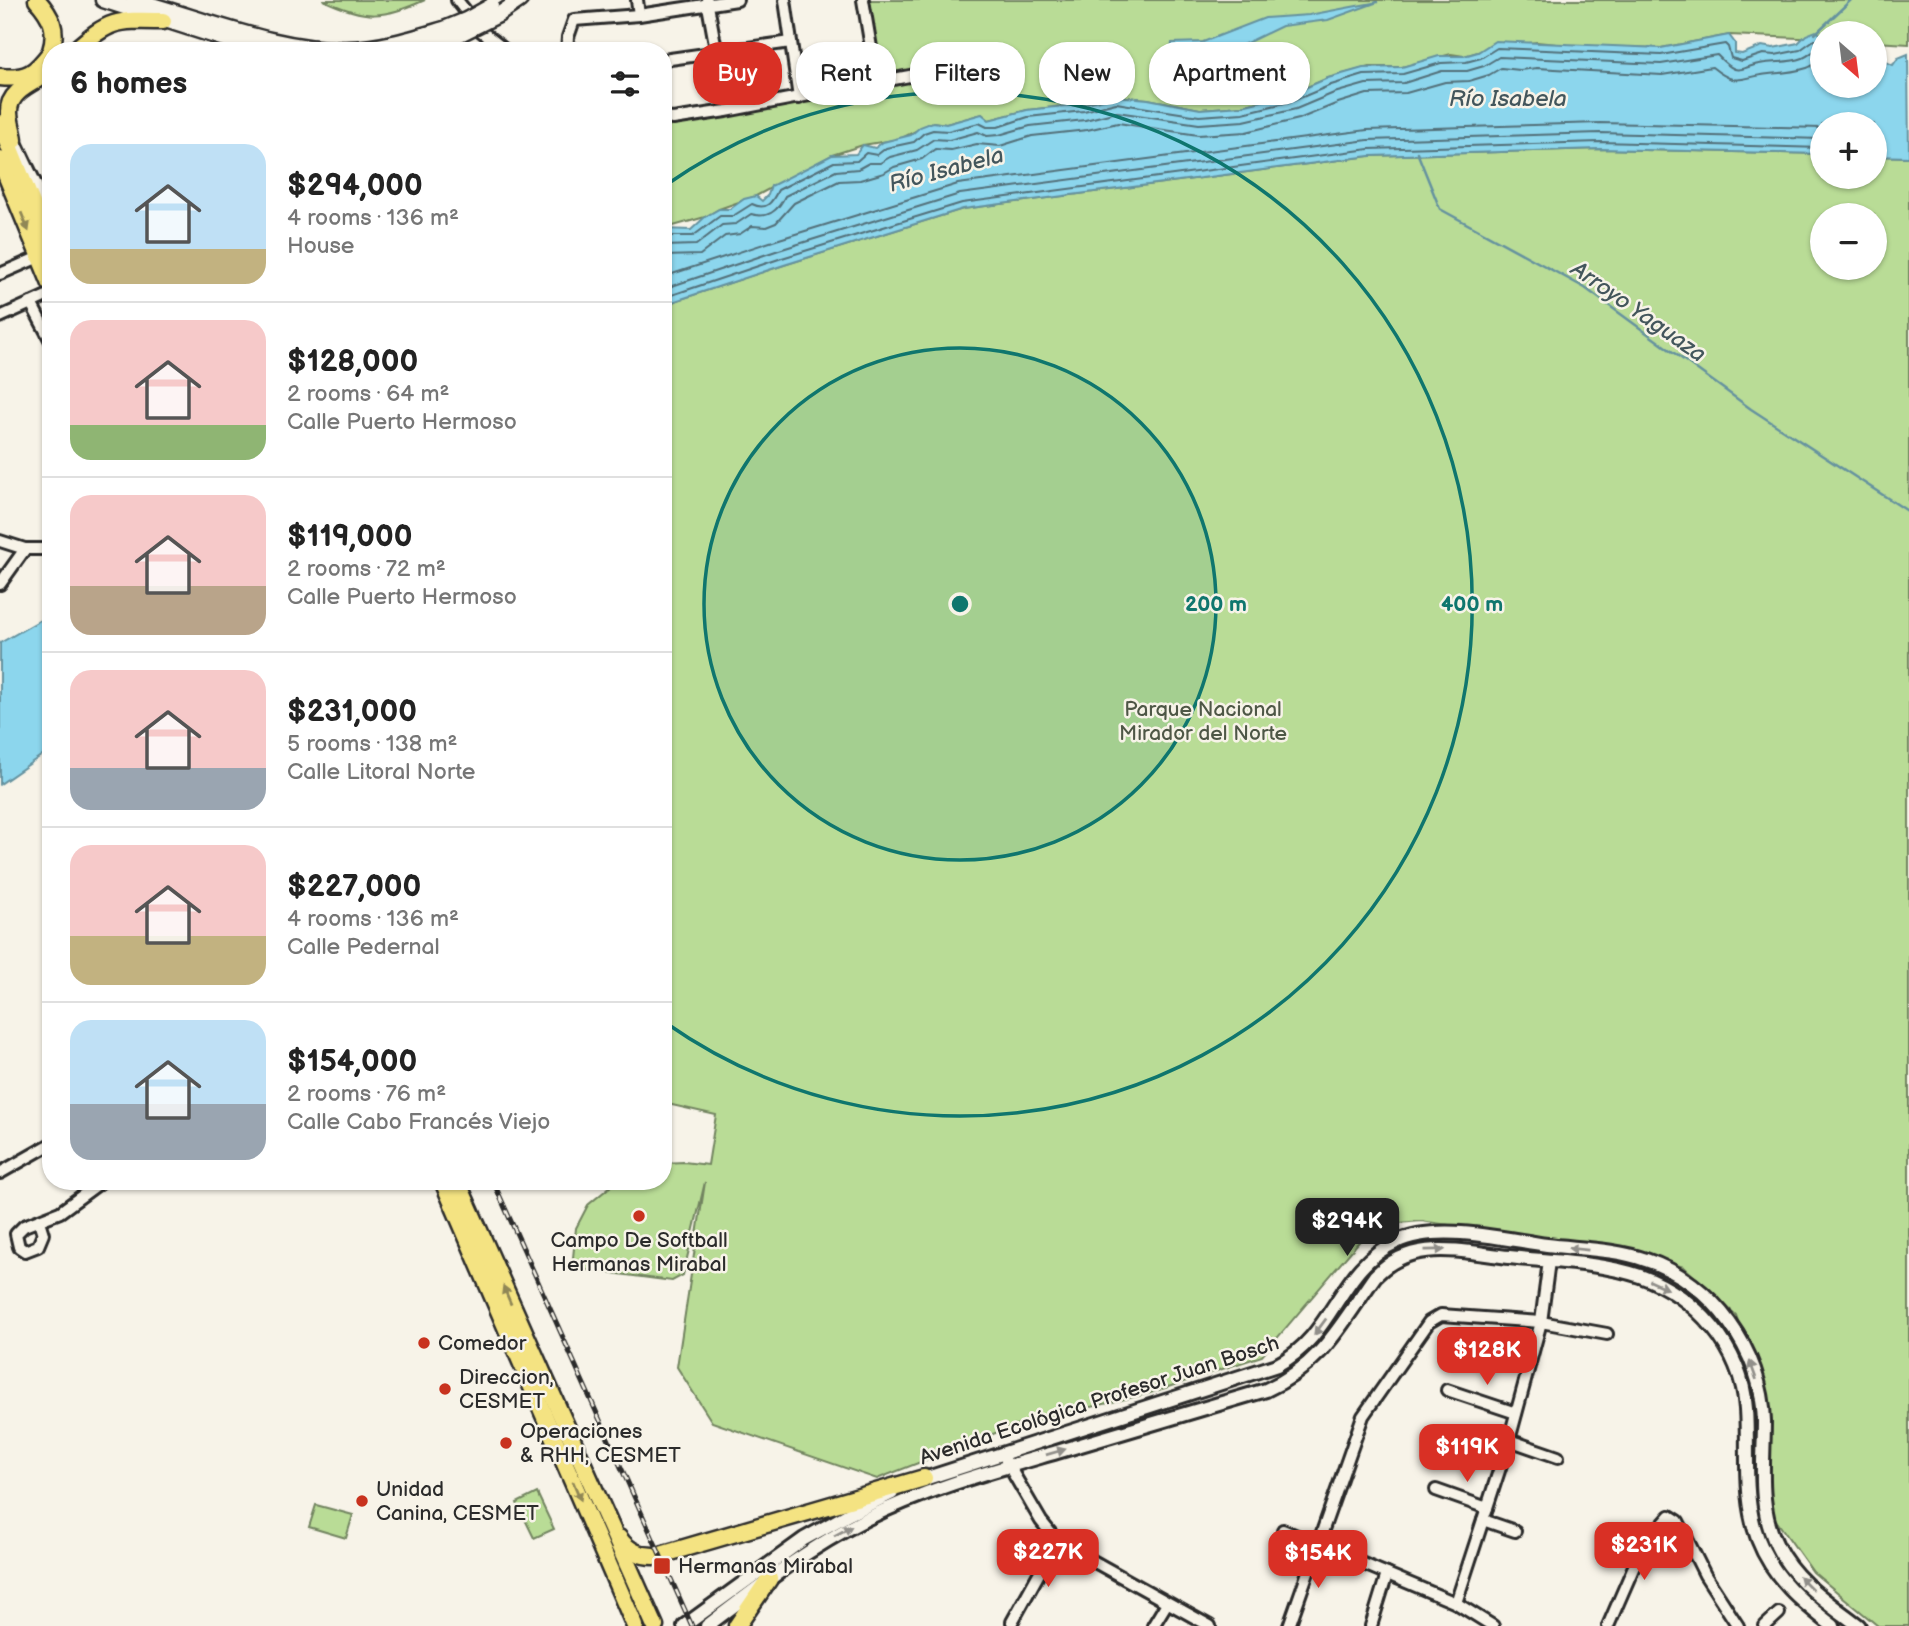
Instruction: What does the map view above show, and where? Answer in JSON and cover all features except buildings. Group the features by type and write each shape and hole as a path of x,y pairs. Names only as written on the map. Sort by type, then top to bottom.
{"main road":[{"path":"37,0 54,25 54,42"},
{"path":"103,0 232,42"},
{"path":"134,0 240,31 293,42"},
{"path":"396,42 416,38 438,41 466,20 520,0"},
{"path":"85,42 104,27 123,20 163,21"},
{"path":"0,77 17,78 30,74 42,61"},
{"path":"18,170 9,104 21,90 42,77"},
{"path":"0,124 42,244"},
{"path":"0,160 42,247"},
{"path":"447,1190 635,1626"},
{"path":"461,1190 655,1626"},
{"path":"606,1518 624,1546 640,1555 657,1556 924,1478"},
{"path":"737,1626 769,1579"}],"street":[{"path":"457,0 481,32 494,42"},
{"path":"637,0 639,15"},
{"path":"568,42 574,20 639,15 707,2 737,0"},
{"path":"785,0 796,77"},
{"path":"863,0 870,42"},
{"path":"707,2 714,42"},
{"path":"782,42 791,41"},
{"path":"672,59 693,55"},
{"path":"672,119 796,98"},
{"path":"13,136 42,197"},
{"path":"0,274 42,254"},
{"path":"0,317 42,298"},
{"path":"31,303 42,324"},
{"path":"0,541 25,549 42,549"},
{"path":"0,584 25,549"},
{"path":"0,1173 42,1149"},
{"path":"39,1221 61,1212 90,1190"},
{"name":"Avenida Ecológica Profesor Juan Bosch","path":"684,1626 804,1539 924,1478 1277,1365 1306,1346 1353,1276 1380,1251 1410,1236 1444,1233 1614,1252 1647,1260 1678,1275 1709,1298 1735,1329 1759,1389 1764,1420 1761,1482 1764,1506 1776,1544 1806,1585 1859,1626"},
{"name":"Avenida Ecológica Profesor Juan Bosch","path":"707,1626 769,1579 838,1534 929,1492 1266,1390 1282,1382 1319,1355 1383,1267 1395,1258 1409,1253 1449,1250 1601,1267 1646,1279 1675,1292 1709,1322 1723,1340 1742,1382 1746,1406 1747,1484 1758,1540 1772,1567 1788,1588 1833,1626"},
{"path":"1456,1603 1517,1413 1541,1322 1549,1261"},
{"path":"1337,1302 1353,1309"},
{"path":"1290,1626 1365,1413 1429,1322 1441,1315 1541,1322 1607,1334"},
{"path":"1447,1390 1517,1413"},
{"path":"1509,1440 1558,1457"},
{"path":"1000,1453 1041,1521 1057,1541 1210,1626"},
{"path":"1436,1490 1487,1508"},
{"path":"1608,1626 1642,1548 1670,1516 1676,1518 1705,1575 1738,1626"},
{"path":"1483,1520 1515,1531"},
{"path":"1283,1530 1456,1603 1493,1626"},
{"path":"1012,1622 1057,1541"},
{"path":"1371,1626 1387,1574"},
{"path":"1153,1626 1167,1603"},
{"path":"1765,1626 1779,1613"}],"green space":[{"path":"323,0 425,0 397,11 374,15 351,11"},
{"path":"863,0 1909,0 1909,44 1887,43 1887,21 1810,21 1810,38 1729,35 1661,48 1512,42 1464,56 1451,54 1402,67 1369,67 1310,86 1310,42 1149,42 1149,99 1135,98 1135,42 1039,42 1039,105 1074,105 1027,110 989,120 982,114 946,124 933,122 900,139 863,145 832,155 756,196 705,217 672,226 672,119 752,105 782,105 782,100 796,97 796,105 896,105 896,42 870,42"},
{"path":"1179,105 1246,105 1242,106 1200,109"},
{"name":"Parque Nacional Mirador del Norte","path":"1600,149 1810,154 1810,189 1887,189 1887,156 1909,157 1909,1626 1878,1626 1813,1572 1768,1509 1762,1395 1736,1315 1684,1267 1609,1248 1421,1221 1399,1223 1363,1237 1262,1356 1150,1393 1016,1425 877,1479 712,1422 677,1367 705,1182 683,1275 672,1281 572,1268 576,1228 588,1205 606,1190 672,1190 672,1163 708,1165 716,1115 672,1105 672,302 963,209 1370,156"},
{"path":"537,1493 554,1529 534,1538 517,1503"},
{"path":"316,1505 353,1515 346,1538 309,1527"}],"water":[{"path":"1378,2 1328,20 1282,26 1249,42 1203,42 1265,18 1309,15"},
{"name":"Río Isabela","path":"1810,33 1810,98 1887,98 1887,62 1893,65 1898,58 1908,54 1909,157 1887,156 1887,112 1810,112 1810,154 1600,149 1370,156 963,209 672,302 672,229 691,230 705,217 719,209 730,209 744,199 756,196 762,201 771,186 832,155 856,154 863,145 875,148 883,142 911,135 920,127 933,122 946,124 982,114 989,120 1027,110 1074,105 1135,105 1135,98 1149,99 1149,105 1179,105 1200,109 1246,105 1310,105 1310,86 1328,78 1363,68 1402,67 1439,56 1464,56 1478,52 1495,41 1661,48 1729,35 1735,43 1735,53 1742,54 1762,46 1773,48 1798,43"},
{"path":"42,619 42,755 0,784 0,643"}],"waterway":[{"path":"1829,21 1851,0"},
{"name":"Arroyo Yaguaza","path":"1417,152 1440,209 1585,288 1751,409 1909,512"}],"railway":[{"path":"497,1190 692,1626"}],"place":[{"name":"Campo De Softball Hermanas Mirabal","path":"639,1216"},
{"name":"Comedor","path":"424,1343"},
{"name":"Direccion, CESMET","path":"445,1389"},
{"name":"Operaciones & RHH, CESMET","path":"506,1443"},
{"name":"Unidad Canina, CESMET","path":"362,1501"},
{"name":"Hermanas Mirabal","path":"662,1566"}]}
